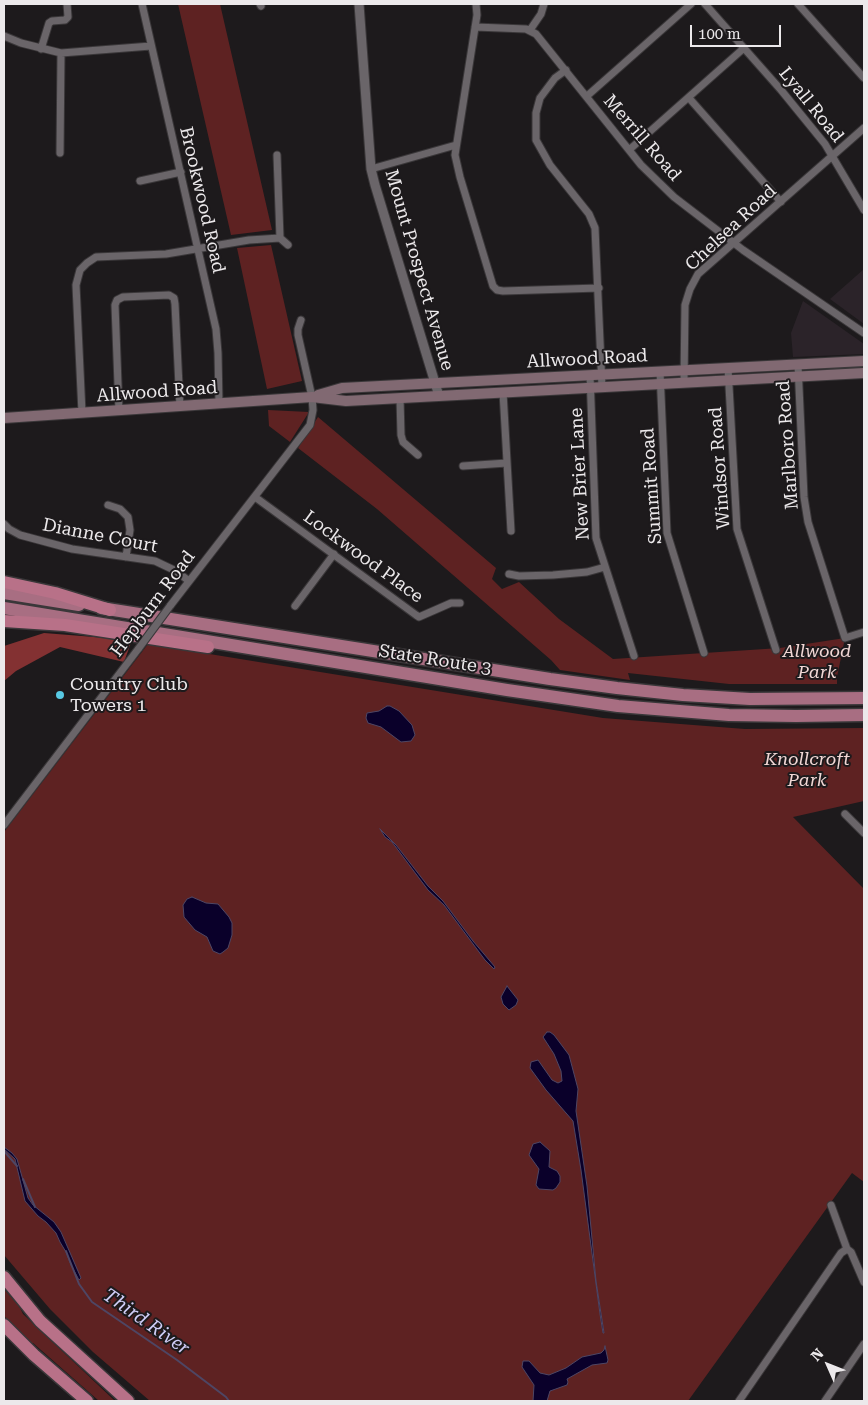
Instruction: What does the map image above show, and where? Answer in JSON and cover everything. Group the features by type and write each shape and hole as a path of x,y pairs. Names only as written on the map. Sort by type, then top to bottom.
{"highway":[{"path":"4,582 110,610"},
{"name":"State Route 3","path":"4,593 550,680 683,695 817,700 864,698"},
{"name":"State Route 3","path":"4,608 566,699 648,709 752,716 864,715"},
{"path":"4,621 65,625 306,663 387,670"},
{"path":"4,1277 40,1321 128,1401"},
{"path":"4,1325 34,1356 87,1401"}],"main road":[{"name":"Allwood Road","path":"312,397 342,388 864,361"},
{"name":"Allwood Road","path":"4,418 312,397 346,401 864,373"}],"street":[{"path":"41,49 49,23 65,20 68,17 67,4"},
{"name":"Brookwood Road","path":"142,4 218,338 218,404"},
{"name":"Mount Prospect Avenue","path":"359,4 372,170 375,185 439,396"},
{"path":"476,4 477,15 456,145 456,161 493,286 503,292 598,288"},
{"path":"475,27 530,30 541,14 544,4"},
{"path":"586,96 691,4"},
{"name":"Lyall Road","path":"705,4 781,90 825,144 864,210"},
{"path":"798,4 864,78"},
{"name":"Merrill Road","path":"530,30 541,38 641,165 674,197 734,243 864,333"},
{"path":"4,38 61,53 151,46"},
{"path":"629,150 744,48"},
{"path":"60,153 61,53"},
{"path":"566,70 555,78 540,98 536,113 536,140 550,165 583,206 593,222 596,237 602,375 597,387"},
{"path":"689,98 782,202"},
{"name":"Chelsea Road","path":"684,382 685,305 690,289 698,274 864,128"},
{"path":"372,170 456,145"},
{"path":"277,155 280,238"},
{"path":"140,181 181,172"},
{"path":"82,413 76,285 80,270 87,263 96,257 166,254 249,240 280,238 288,245"},
{"path":"119,411 116,305 117,300 123,297 169,295 174,298 180,407"},
{"name":"Hepburn Road","path":"4,825 310,425 313,410 312,397 298,335 301,320"},
{"name":"Marlboro Road","path":"798,364 805,507 808,522 845,638 864,632"},
{"name":"Windsor Road","path":"728,368 737,529 776,650"},
{"name":"Summit Road","path":"660,372 667,532 704,653"},
{"name":"New Brier Lane","path":"590,375 597,387 596,538 634,656"},
{"path":"503,392 511,530"},
{"path":"400,398 401,435 403,442 418,455"},
{"path":"463,466 507,463"},
{"name":"Lockwood Place","path":"255,496 419,617 451,602 460,602"},
{"path":"108,505 120,509 128,517 130,530 126,557"},
{"name":"Dianne Court","path":"4,524 20,535 72,549 162,563 189,581"},
{"path":"295,606 334,554"},
{"path":"509,574 519,576 553,575 587,572 605,568"},
{"path":"845,814 864,833"},
{"path":"832,1205 846,1249 851,1252 864,1282"},
{"path":"739,1401 841,1252 846,1249"},
{"path":"825,1401 864,1344"}],"shaded area":[{"path":"864,269 864,324 830,299"},
{"path":"803,301 864,344 864,354 793,357 791,333"},
{"path":"44,633 132,640 124,662 60,647 16,671 4,681 4,646"},
{"path":"387,706 399,711 412,725 415,735 411,741 401,742 381,727 368,723 367,713 379,711"},
{"path":"380,829 396,845 428,886 443,901 495,967 494,969 485,960 444,905 428,890"},
{"path":"192,897 206,903 218,904 232,923 232,935 228,948 220,954 213,951 207,937 195,930 184,917 183,905 187,899"},
{"path":"507,986 518,1000 516,1005 509,1010 503,1004 501,997"},
{"path":"547,1032 554,1035 569,1055 578,1089 576,1111 587,1186 596,1281 604,1333 600,1314 573,1121 530,1068 531,1062 538,1060 552,1080 558,1083 562,1081 561,1071 554,1054 543,1037"},
{"path":"540,1142 550,1151 549,1167 557,1171 560,1176 560,1182 553,1190 539,1189 536,1185 539,1169 529,1155 533,1144"},
{"path":"4,1147 17,1159 28,1198 33,1205 54,1222 61,1232 81,1278 79,1280 56,1233 25,1201 15,1159"},
{"path":"605,1346 607,1363 592,1365 567,1379 567,1385 550,1391 547,1401 533,1401 534,1385 522,1367 523,1361 529,1361 540,1373 549,1375 566,1368 582,1357 601,1353"}],"green space":[{"path":"178,4 220,4 272,230 231,235"},
{"path":"271,245 302,381 267,389 237,248"},
{"path":"268,410 309,412 290,442 269,426"},
{"name":"Allwood Park","path":"318,417 496,568 492,579 502,589 519,582 559,619 613,659 780,648 845,638 837,684 729,684 628,673 630,680 560,670 551,660 377,509 298,448"},
{"name":"Knollcroft Park","path":"148,644 603,718 745,729 864,728 864,801 793,817 864,889 864,1182 852,1173 688,1401 150,1401 93,1352 50,1309 4,1255 4,832"},
{"path":"4,1289 19,1306 23,1314 115,1401 99,1401 31,1343 4,1316"}],"waterway":[{"name":"Third River","path":"4,1151 17,1166"},
{"name":"Third River","path":"23,1179 35,1207"},
{"name":"Third River","path":"66,1251 79,1284 92,1302 177,1360 229,1401"}],"place":[{"name":"Country Club Towers 1","path":"60,695"}]}
